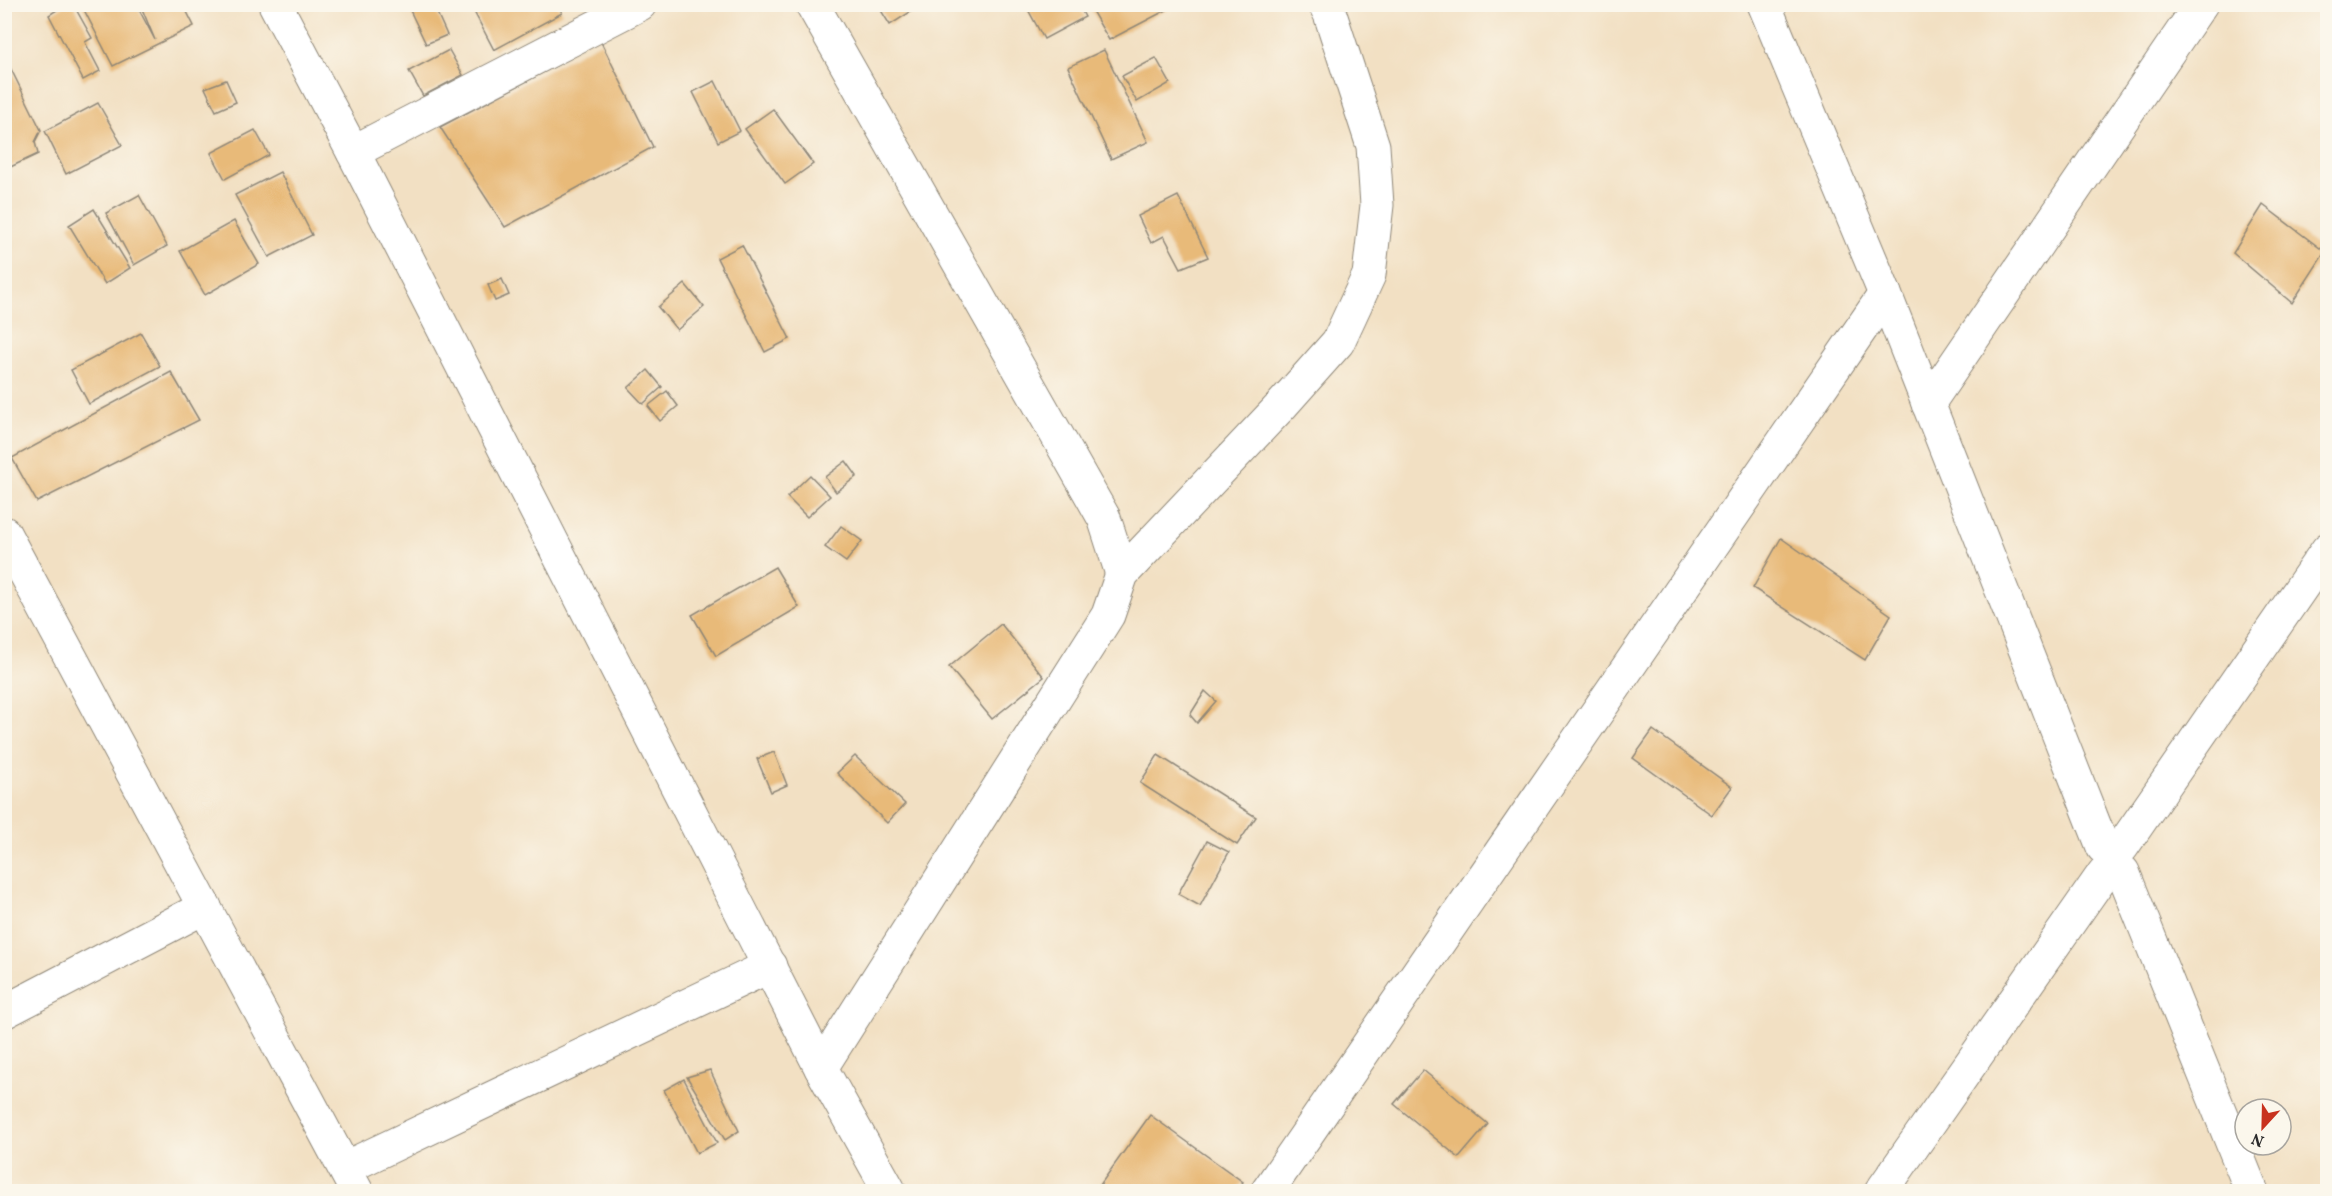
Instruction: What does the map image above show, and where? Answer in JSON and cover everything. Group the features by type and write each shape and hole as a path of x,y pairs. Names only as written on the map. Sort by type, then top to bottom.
{"street":[{"path":"275,4 354,152 821,1068 890,1191"},
{"path":"354,152 640,4"},
{"path":"812,4 1104,518 1122,574"},
{"path":"1764,4 1885,294 2113,860 2252,1191"},
{"path":"1928,404 2201,4"},
{"path":"821,1068 1108,615 1122,574 1338,342 1368,275 1377,205 1373,146 1334,8"},
{"path":"1267,1191 1885,294"},
{"path":"4,533 351,1180 770,966"},
{"path":"1881,1191 2328,549"},
{"path":"4,1012 205,907"}],"building":[{"path":"66,4 73,4 92,38 85,42 100,71 83,80 49,15"},
{"path":"81,4 136,4 155,40 140,4 183,4 194,26 113,66"},
{"path":"407,4 433,4 447,35 426,44"},
{"path":"470,4 557,4 562,13 494,50"},
{"path":"877,4 916,4 918,7 890,25"},
{"path":"1025,4 1078,4 1085,17 1044,39"},
{"path":"1088,4 1178,4 1109,40"},
{"path":"601,42 653,147 505,227 440,127"},
{"path":"449,50 463,75 423,96 409,71"},
{"path":"1104,50 1148,142 1111,159 1068,67"},
{"path":"1156,58 1170,83 1137,102 1122,76"},
{"path":"7,61 41,130 35,142 38,154 4,170 4,62"},
{"path":"226,80 236,102 216,111 205,88"},
{"path":"715,81 740,131 718,142 693,92"},
{"path":"98,103 122,145 66,174 45,131"},
{"path":"773,109 813,164 785,184 745,129"},
{"path":"255,130 269,155 225,179 211,153"},
{"path":"280,172 312,235 269,257 235,195"},
{"path":"139,195 167,246 134,265 106,213"},
{"path":"1178,196 1208,257 1181,268 1164,236 1151,243 1138,216"},
{"path":"2263,205 2325,252 2292,303 2233,253"},
{"path":"94,209 130,268 105,284 69,225"},
{"path":"234,221 259,264 205,295 180,251"},
{"path":"742,245 790,339 765,352 717,258"},
{"path":"502,279 509,295 495,301 488,285"},
{"path":"685,284 704,307 677,330 658,307"},
{"path":"141,333 160,366 89,404 71,370"},
{"path":"648,370 662,387 643,404 628,388"},
{"path":"171,372 199,420 37,502 12,458"},
{"path":"667,391 678,406 660,421 648,406"},
{"path":"846,461 857,476 836,492 825,477"},
{"path":"810,475 830,496 807,517 787,497"},
{"path":"841,526 862,541 846,562 825,547"},
{"path":"1781,538 1891,615 1865,660 1753,588"},
{"path":"775,567 799,607 716,656 692,615"},
{"path":"1001,624 1044,677 992,719 949,667"},
{"path":"1205,691 1216,701 1197,723 1190,715"},
{"path":"1653,730 1732,787 1712,815 1633,758"},
{"path":"774,752 787,785 771,792 757,759"},
{"path":"1158,755 1256,817 1237,845 1140,783"},
{"path":"855,756 905,804 887,823 837,773"},
{"path":"1207,841 1229,852 1200,906 1178,894"},
{"path":"710,1070 739,1131 725,1140 687,1077"},
{"path":"1423,1070 1488,1124 1459,1158 1394,1104"},
{"path":"684,1079 717,1143 697,1153 664,1090"},
{"path":"1150,1115 1243,1182 1236,1192 1095,1192"}]}
